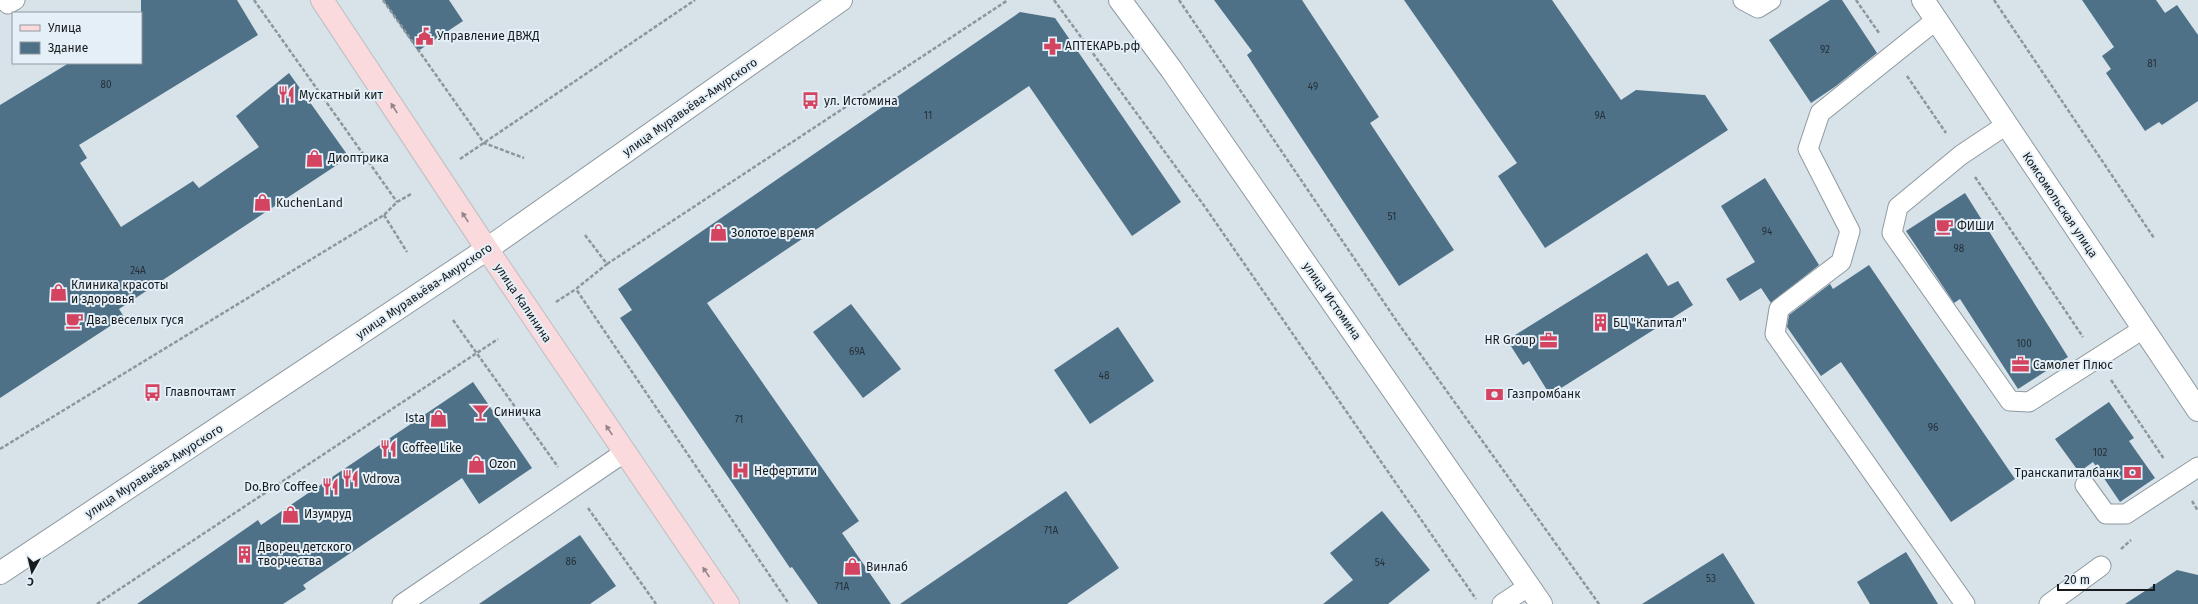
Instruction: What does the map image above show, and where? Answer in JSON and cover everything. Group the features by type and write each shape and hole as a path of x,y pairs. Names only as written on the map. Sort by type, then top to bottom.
{"main road":[{"name":"улица Калинина","path":"322,0 487,249 728,604"}],"street":[{"name":"улица Муравьёва-Амурского","path":"0,573 487,249 841,0"},
{"name":"улица Истомина","path":"1120,0 1175,76 1541,604"},
{"name":"Комсомольская улица","path":"1923,0 2198,410"}],"lane":[{"path":"1743,0 1758,8 1771,0"},
{"path":"1936,20 1820,112 1808,149 1850,231 1841,262 1779,309 1775,334 1965,604"},
{"path":"2006,125 1961,155 1898,207 1892,233 2010,401 2029,402 2143,330"},
{"path":"402,604 625,452"},
{"path":"2085,485 2106,514 2126,514 2198,467"},
{"path":"2049,604 2101,566"},
{"path":"1502,604 1529,586"}],"path":[{"path":"254,0 397,202"},
{"path":"383,0 484,143 524,158"},
{"path":"460,159 695,0"},
{"path":"555,303 576,289 607,264 1008,0"},
{"path":"1054,0 1205,207 1480,604"},
{"path":"1179,0 1398,323 1599,604"},
{"path":"1856,0 2098,359 2198,511"},
{"path":"1994,0 2154,238"},
{"path":"0,450 384,215 397,202 411,194"},
{"path":"384,215 407,252"},
{"path":"585,235 607,264"},
{"path":"576,289 789,604"},
{"path":"453,320 656,604"},
{"path":"97,604 498,339"},
{"path":"2101,566 2135,537"}],"building":[{"path":"141,0 237,0 258,35 79,145 87,158 80,163 121,227 193,181 199,188 259,147 236,116 289,73 349,157 119,309 124,317 0,398 0,105 67,64 142,64"},
{"name":"Управление ДВЖД","path":"383,0 449,0 463,21 418,51"},
{"path":"1214,0 1302,0 1379,117 1370,123 1454,250 1399,286 1247,55 1252,51"},
{"path":"1404,0 1552,0 1621,100 1636,90 1705,95 1728,130 1545,248 1498,176 1517,163"},
{"path":"1830,0 1842,0 1877,53 1836,86 1811,103 1769,40"},
{"path":"2082,0 2156,0 2165,13 2177,5 2198,35 2198,101 2162,125 2159,122 2145,131 2106,73 2111,69 2102,56 2114,47"},
{"path":"1020,12 1055,18 1181,202 1132,236 1029,86 707,303 859,521 842,533 891,604 818,604 792,567 790,568 620,318 632,310 618,289"},
{"path":"1765,178 1819,265 1771,303 1761,288 1740,301 1726,279 1755,262 1721,206"},
{"path":"1965,193 2068,357 2018,389 1960,299 1954,303 1906,231"},
{"name":"БЦ \"Капитал\"","path":"1647,253 1668,286 1678,281 1693,305 1550,395 1529,361 1523,365 1507,340"},
{"path":"1869,265 2015,479 1951,522 1841,362 1821,376 1787,327 1789,315 1830,284 1833,289"},
{"path":"851,304 901,369 863,398 813,332"},
{"path":"1118,327 1154,381 1090,424 1054,370"},
{"path":"473,382 532,468 479,504 462,478 303,585 306,589 283,604 137,604 258,520 261,525"},
{"path":"2109,402 2134,438 2129,441 2155,478 2120,502 2093,462 2079,472 2055,439"},
{"path":"1066,491 1119,568 1067,604 900,604"},
{"path":"1382,511 1430,570 1388,604 1323,604 1353,580 1330,553"},
{"path":"580,535 616,586 590,604 479,604"},
{"path":"1906,552 1938,604 1870,604 1857,582"},
{"path":"1723,553 1755,604 1642,604"},
{"path":"2177,570 2198,575 2198,604 2125,604"}],"place":[{"name":"Управление ДВЖД","path":"424,36"},
{"name":"АПТЕКАРЬ.рф","path":"1052,46"},
{"name":"Мускатный кит","path":"286,95"},
{"name":"ул. Истомина","path":"811,101"},
{"name":"Диоптрика","path":"315,158"},
{"name":"KuchenLand","path":"263,203"},
{"name":"ФИШИ","path":"1944,226"},
{"name":"Золотое время","path":"718,233"},
{"name":"Клиника красоты и здоровья","path":"58,292"},
{"name":"Два веселых гуся","path":"74,320"},
{"name":"БЦ \"Капитал\"","path":"1600,323"},
{"name":"HR Group","path":"1549,340"},
{"name":"Самолет Плюс","path":"2020,365"},
{"name":"Главпочтамт","path":"152,392"},
{"name":"Газпромбанк","path":"1494,394"},
{"name":"Синичка","path":"481,412"},
{"name":"Ista","path":"438,418"},
{"name":"Coffee Like","path":"389,448"},
{"name":"Ozon","path":"476,464"},
{"name":"Нефертити","path":"741,471"},
{"name":"Транскапиталбанк","path":"2132,473"},
{"name":"Vdrova","path":"350,479"},
{"name":"Do.Bro Coffee","path":"331,487"},
{"name":"Изумруд","path":"291,514"},
{"name":"Дворец детского творчества","path":"245,554"},
{"name":"Винлаб","path":"853,567"}]}
